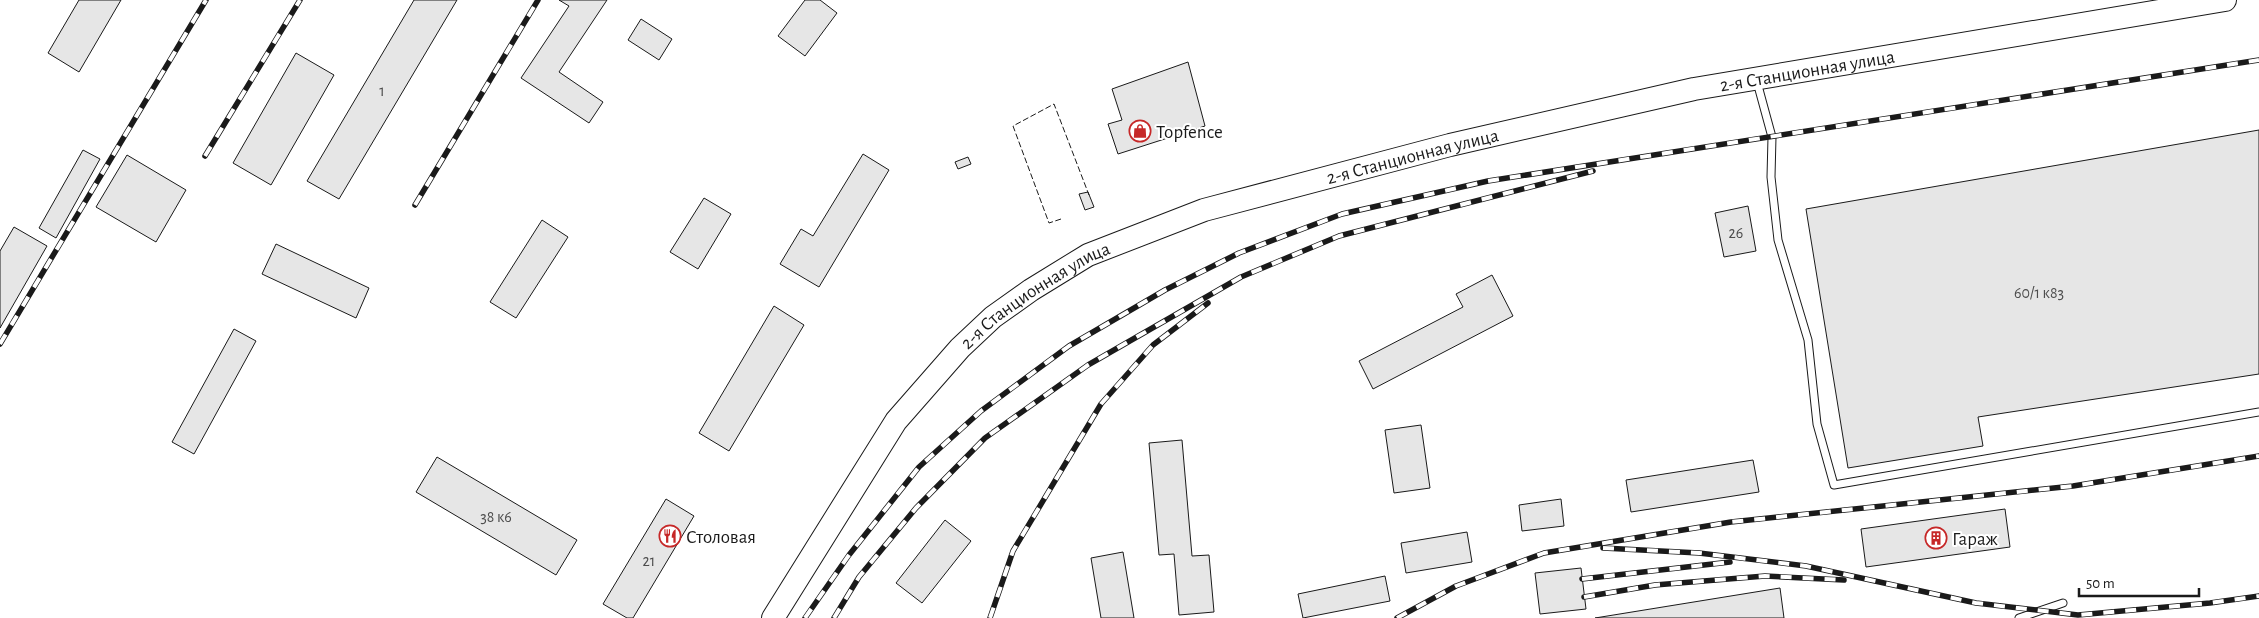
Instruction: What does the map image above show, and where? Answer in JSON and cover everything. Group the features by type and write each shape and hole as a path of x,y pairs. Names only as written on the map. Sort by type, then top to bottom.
{"main road":[{"name":"2-я Станционная улица","path":"772,618 896,421 947,362 993,317 1031,290 1088,255 1204,210 1441,147 1694,90 2225,0"}],"lane":[{"path":"1756,79 1772,137 1771,176 1778,240 1808,340 1817,424 1834,485 2259,412"},
{"path":"2019,618 2063,603"}],"building":[{"path":"79,0 121,0 79,72 48,53"},
{"path":"414,0 457,0 339,199 307,181"},
{"path":"559,0 607,0 559,72 603,102 589,123 521,78 569,6"},
{"path":"805,0 820,0 837,13 805,56 778,36"},
{"path":"641,19 672,39 659,60 628,40"},
{"path":"296,53 334,75 271,185 233,163"},
{"path":"1188,62 1205,126 1118,154 1108,124 1122,120 1112,89"},
{"path":"2259,130 2259,374 1978,417 1983,446 1848,468 1806,209"},
{"path":"83,150 100,159 56,238 39,228"},
{"path":"863,154 889,170 819,287 780,264 801,229 813,236"},
{"path":"127,155 186,190 156,242 96,207"},
{"path":"968,157 971,164 958,169 955,162"},
{"path":"1088,192 1094,207 1085,210 1079,194"},
{"path":"704,198 731,214 698,269 670,252"},
{"path":"1748,206 1756,251 1724,257 1715,213"},
{"path":"542,220 568,237 516,318 490,302"},
{"path":"14,227 47,246 0,328 0,251"},
{"path":"276,244 369,288 356,318 262,274"},
{"path":"1492,275 1513,316 1373,389 1359,361 1463,307 1456,294"},
{"path":"774,306 804,325 729,451 699,433"},
{"path":"234,329 256,341 194,454 172,442"},
{"path":"1421,425 1430,488 1394,493 1385,430"},
{"path":"1182,440 1192,556 1209,555 1214,612 1179,615 1174,554 1159,555 1149,443"},
{"path":"437,457 577,540 556,575 416,492"},
{"path":"1753,460 1759,492 1631,512 1626,480"},
{"path":"666,499 694,516 633,618 627,618 603,604"},
{"path":"1561,499 1564,526 1522,531 1519,505"},
{"name":"Гараж","path":"2005,509 2010,547 1866,567 1861,529"},
{"path":"945,520 971,541 922,603 896,583"},
{"path":"1467,532 1472,562 1406,573 1401,543"},
{"path":"1123,552 1134,618 1101,618 1091,558"},
{"path":"1581,568 1586,609 1540,614 1535,573"},
{"path":"1385,576 1390,601 1303,618 1298,594"},
{"path":"1780,588 1784,618 1595,618"}],"railway":[{"path":"0,344 206,0"},
{"path":"205,156 300,0"},
{"path":"415,205 538,0"},
{"path":"805,618 849,555 919,467 981,411 1069,346 1165,290 1239,253 1342,214 1488,181 2259,60"},
{"path":"834,618 859,577 916,508 985,438 1088,365 1241,277 1339,236 1593,171"},
{"path":"990,618 1013,551 1101,404 1153,345 1208,303"},
{"path":"1397,618 1456,586 1544,553 1731,522 2073,486 2259,456"},
{"path":"1603,548 1699,553 1806,566 1976,603 2078,615 2210,603 2259,596"},
{"path":"1582,579 1730,562"},
{"path":"1584,597 1655,585 1765,576 1844,580"}],"fence":[{"path":"1061,219 1049,223 1013,126 1054,104 1089,195"}],"place":[{"name":"Topfence","path":"1140,131"},
{"name":"Столовая","path":"670,536"},
{"name":"Гараж","path":"1936,538"}]}
